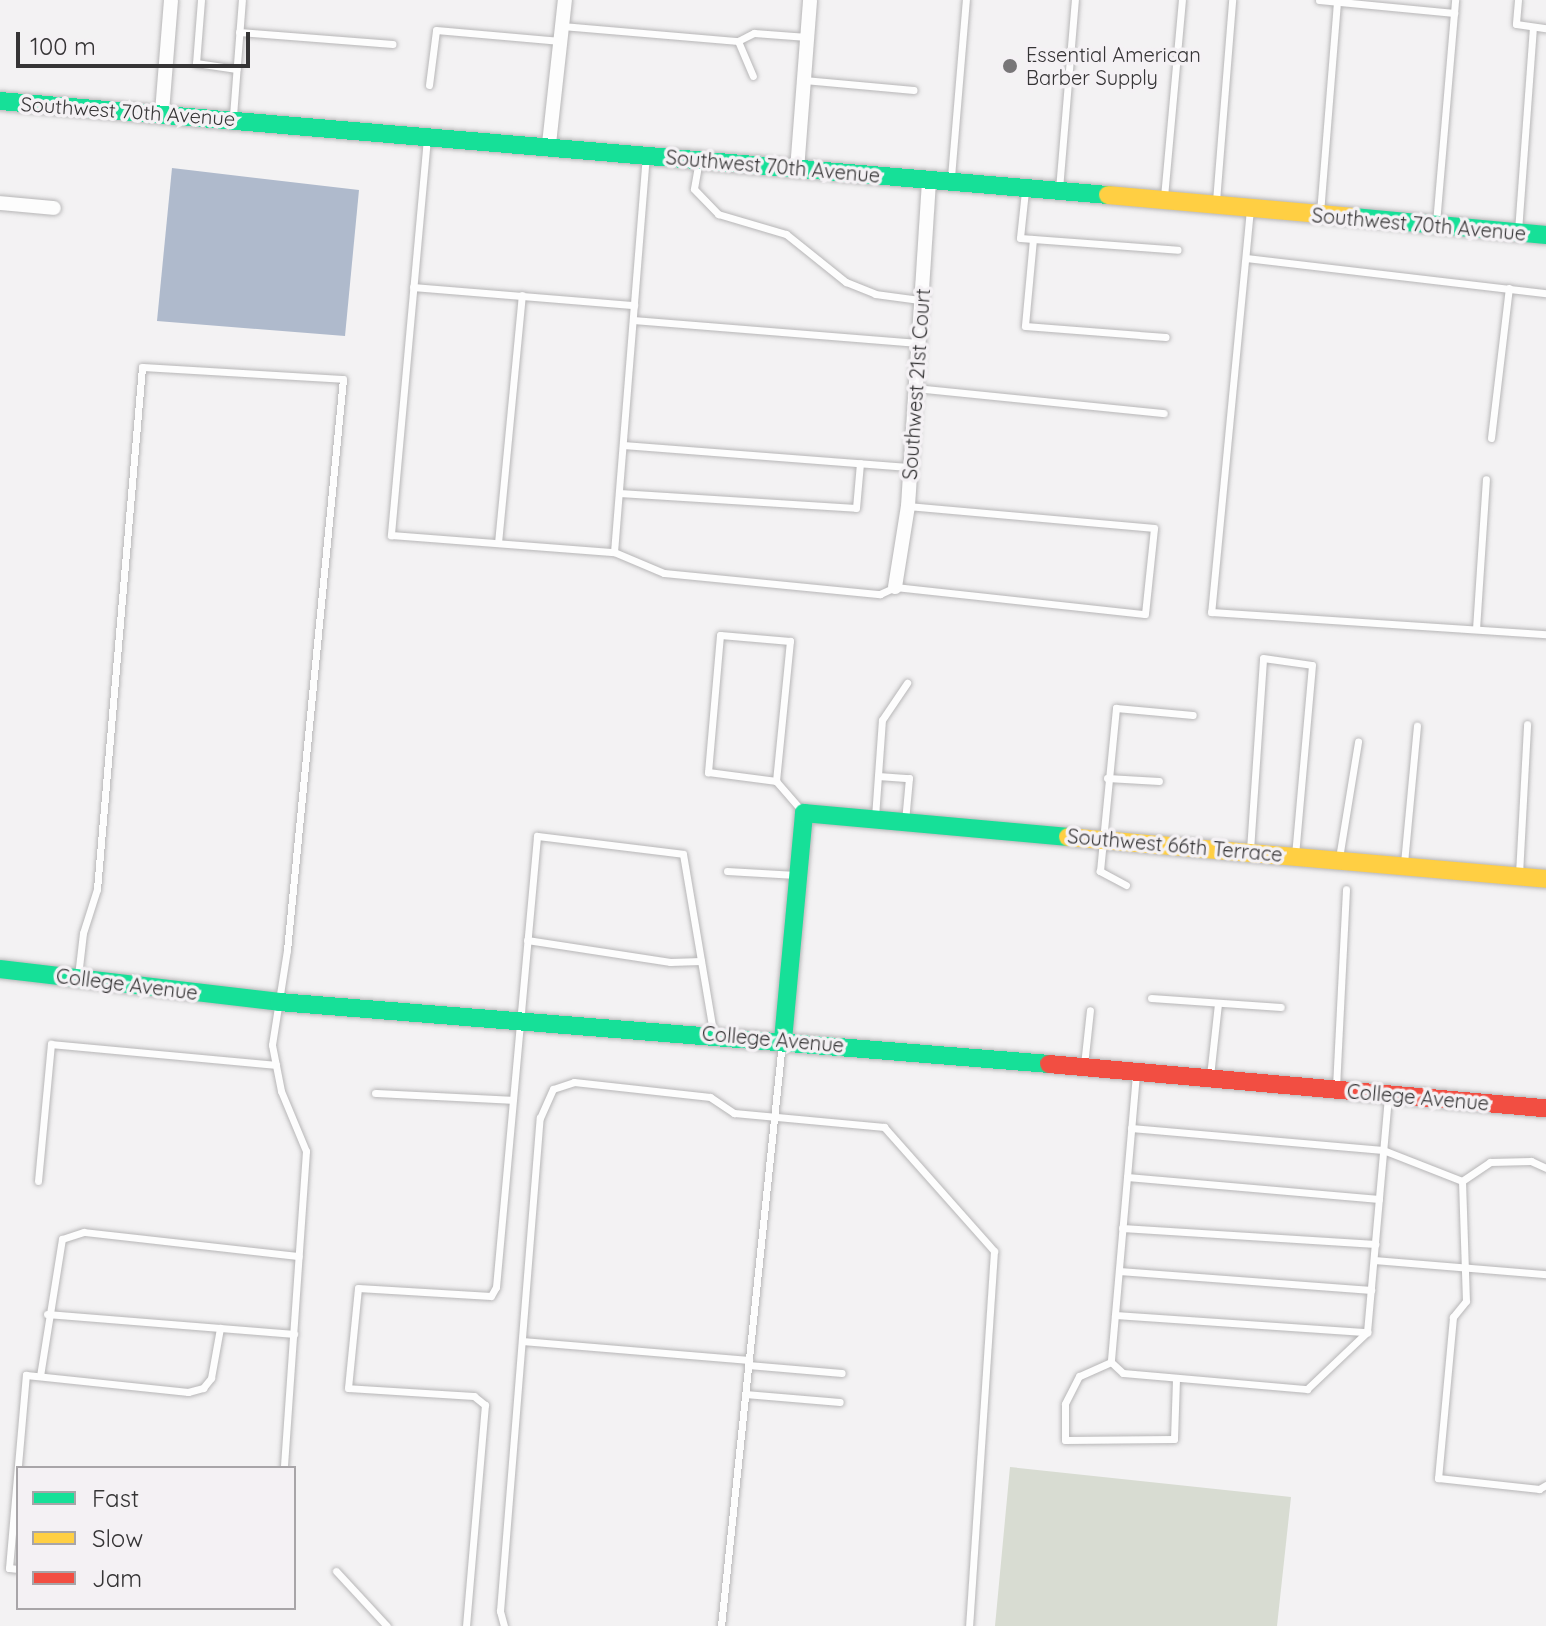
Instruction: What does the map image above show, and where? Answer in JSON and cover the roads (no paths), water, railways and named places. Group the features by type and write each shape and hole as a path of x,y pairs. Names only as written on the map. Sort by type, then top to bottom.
{"street":[{"path":"162,112 171,0"},
{"path":"549,144 565,0"},
{"path":"797,170 810,0"},
{"name":"Southwest 70th Avenue","path":"0,101 549,144 797,170 1546,235"},
{"name":"Southwest 21st Court","path":"895,587 908,506 908,467 920,343 929,180"},
{"path":"0,203 54,208"},
{"path":"783,1040 804,813"},
{"name":"Southwest 66th Terrace","path":"804,813 1546,879"},
{"name":"College Avenue","path":"0,969 279,1002 783,1040 1546,1108"}],"lane":[{"path":"201,0 196,63 237,69"},
{"path":"233,118 242,0"},
{"path":"950,182 966,0"},
{"path":"1058,192 1075,0"},
{"path":"1164,201 1182,0"},
{"path":"1216,206 1232,0"},
{"path":"1319,0 1454,13"},
{"path":"1436,226 1455,0"},
{"path":"1518,0 1516,24 1546,28"},
{"path":"1320,215 1337,1"},
{"path":"1518,233 1533,28"},
{"path":"429,85 436,30 738,41 754,33 807,37"},
{"path":"239,32 393,44"},
{"path":"738,41 753,76"},
{"path":"804,80 914,90"},
{"path":"427,134 391,535 614,552 664,573 880,594 895,587 1145,614 1154,528 908,506"},
{"path":"614,552 646,155"},
{"path":"699,160 694,189 718,214 786,234 846,282 875,294 922,300"},
{"path":"1025,189 1020,238 1178,250"},
{"path":"1250,209 1211,612 1546,634"},
{"path":"1033,239 1025,326 1166,337"},
{"path":"1246,258 1546,293"},
{"path":"413,287 634,305"},
{"path":"1491,438 1509,288"},
{"path":"498,543 522,295"},
{"path":"633,320 920,343"},
{"path":"77,977 83,933 97,889 142,367 343,379 279,1002 272,1045 306,1151 284,1466"},
{"path":"916,388 1164,413"},
{"path":"623,445 908,467"},
{"path":"619,493 856,508 860,463"},
{"path":"1476,629 1486,479"},
{"path":"776,781 790,641 720,635 708,772 776,781 804,813"},
{"path":"1250,852 1263,658 1312,665 1294,856"},
{"path":"875,819 882,720 907,683"},
{"path":"1126,885 1100,871 1100,839 1116,708 1193,715"},
{"path":"1518,876 1527,724"},
{"path":"1404,866 1417,726"},
{"path":"1339,860 1358,742"},
{"path":"878,776 909,778 905,822"},
{"path":"1107,778 1159,781"},
{"path":"466,1626 485,1405 474,1396 348,1388 358,1288 491,1296 537,836 683,854 713,1035"},
{"path":"727,871 798,875"},
{"path":"1336,1090 1346,889"},
{"path":"527,940 670,962 701,961"},
{"path":"1151,998 1281,1007"},
{"path":"1210,1078 1218,1003"},
{"path":"1084,1067 1090,1010"},
{"path":"721,1626 783,1040"},
{"path":"38,1181 51,1044 276,1065"},
{"path":"1111,1362 1136,1072"},
{"path":"504,1626 500,1611 540,1118 553,1089 574,1082 710,1097 734,1113 775,1114 884,1127 994,1251 969,1626"},
{"path":"375,1093 512,1100"},
{"path":"1111,1362 1123,1373 1307,1389 1367,1332 1388,1094"},
{"path":"1131,1128 1383,1150 1462,1181"},
{"path":"1462,1181 1490,1162 1531,1161 1546,1168"},
{"path":"1127,1177 1379,1199"},
{"path":"1462,1181 1466,1301 1453,1317 1438,1478 1539,1489 1546,1485"},
{"path":"1122,1228 1375,1244"},
{"path":"40,1376 56,1253 62,1239 74,1233 299,1256"},
{"path":"1374,1260 1546,1274"},
{"path":"1119,1271 1371,1290"},
{"path":"47,1314 294,1334"},
{"path":"1115,1315 1367,1332"},
{"path":"18,1466 26,1375 188,1392 203,1388 211,1378 220,1328"},
{"path":"522,1341 842,1373"},
{"path":"1111,1362 1079,1376 1065,1404 1065,1440 1174,1439 1176,1378"},
{"path":"745,1394 840,1402"},
{"path":"16,1489 9,1568 16,1569"},
{"path":"336,1571 387,1626"}],"water":[{"path":"172,168 359,190 345,336 157,321"}],"place":[{"name":"Essential American Barber Supply","path":"1010,66"}]}
